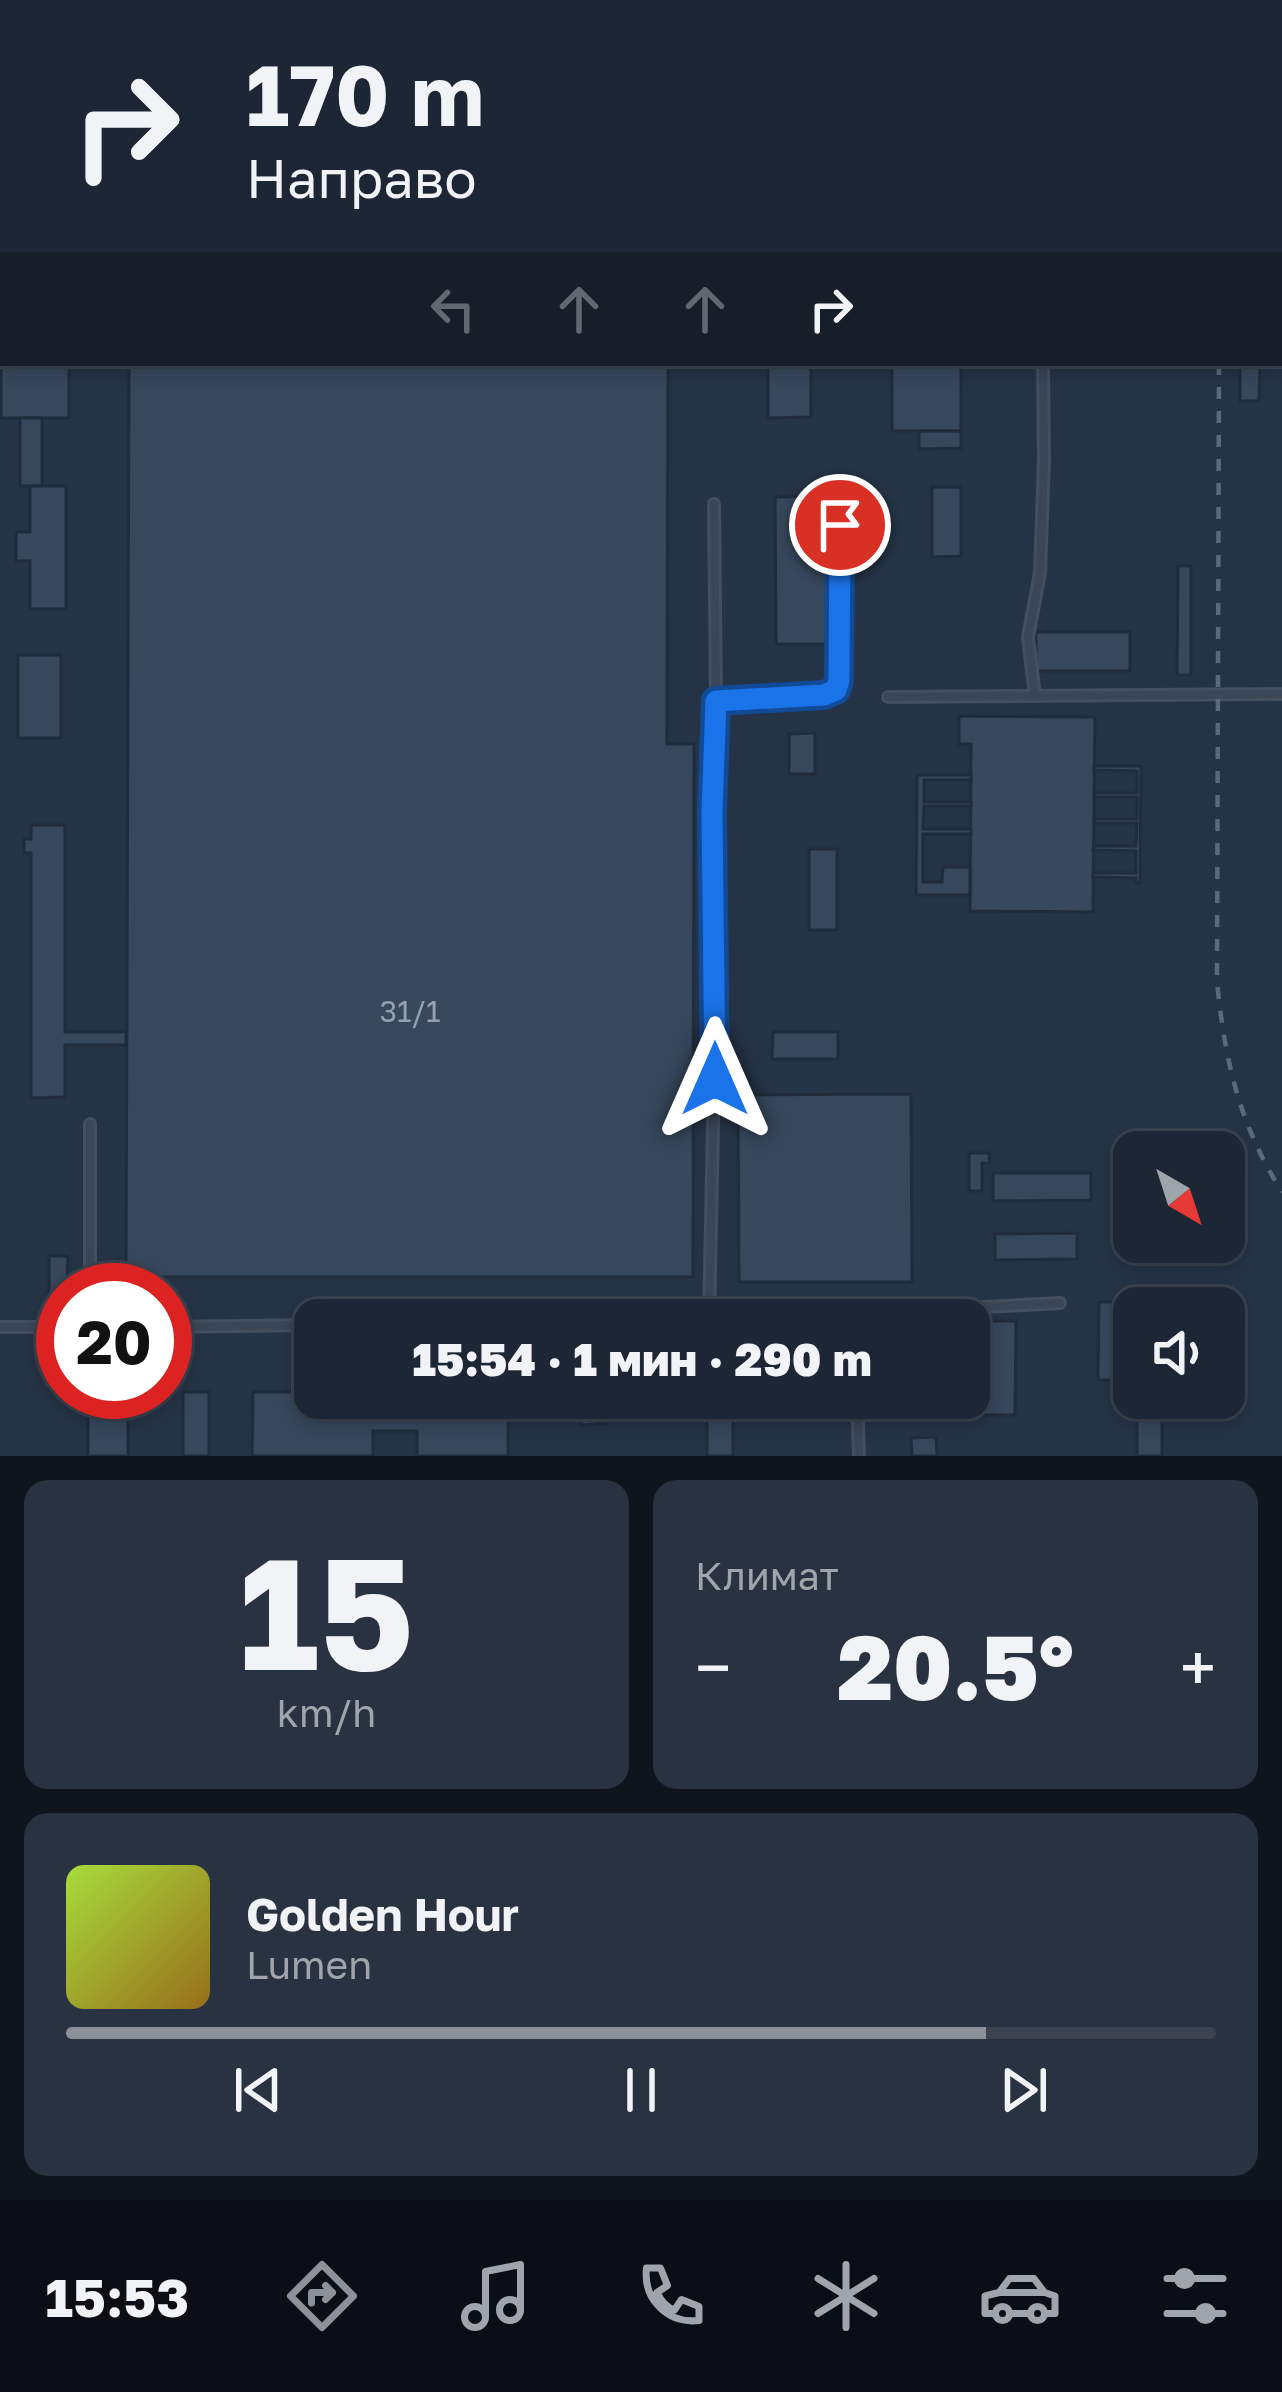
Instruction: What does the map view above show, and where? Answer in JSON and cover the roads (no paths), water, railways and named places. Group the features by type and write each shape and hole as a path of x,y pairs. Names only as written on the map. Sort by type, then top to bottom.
{"lane":[{"path":"1035,696 1028,637 1040,573 1043,366"},
{"path":"710,1299 714,504"},
{"path":"716,701 824,695 836,690 840,525"},
{"path":"888,697 1282,694"},
{"path":"90,1124 90,1263"},
{"path":"990,1307 1060,1303"},
{"path":"192,1327 294,1325"},
{"path":"0,1327 36,1327"},
{"path":"858,1419 859,1456"}],"railway":[{"path":"1219,366 1217,982 1236,1091 1255,1142 1282,1192"}]}
